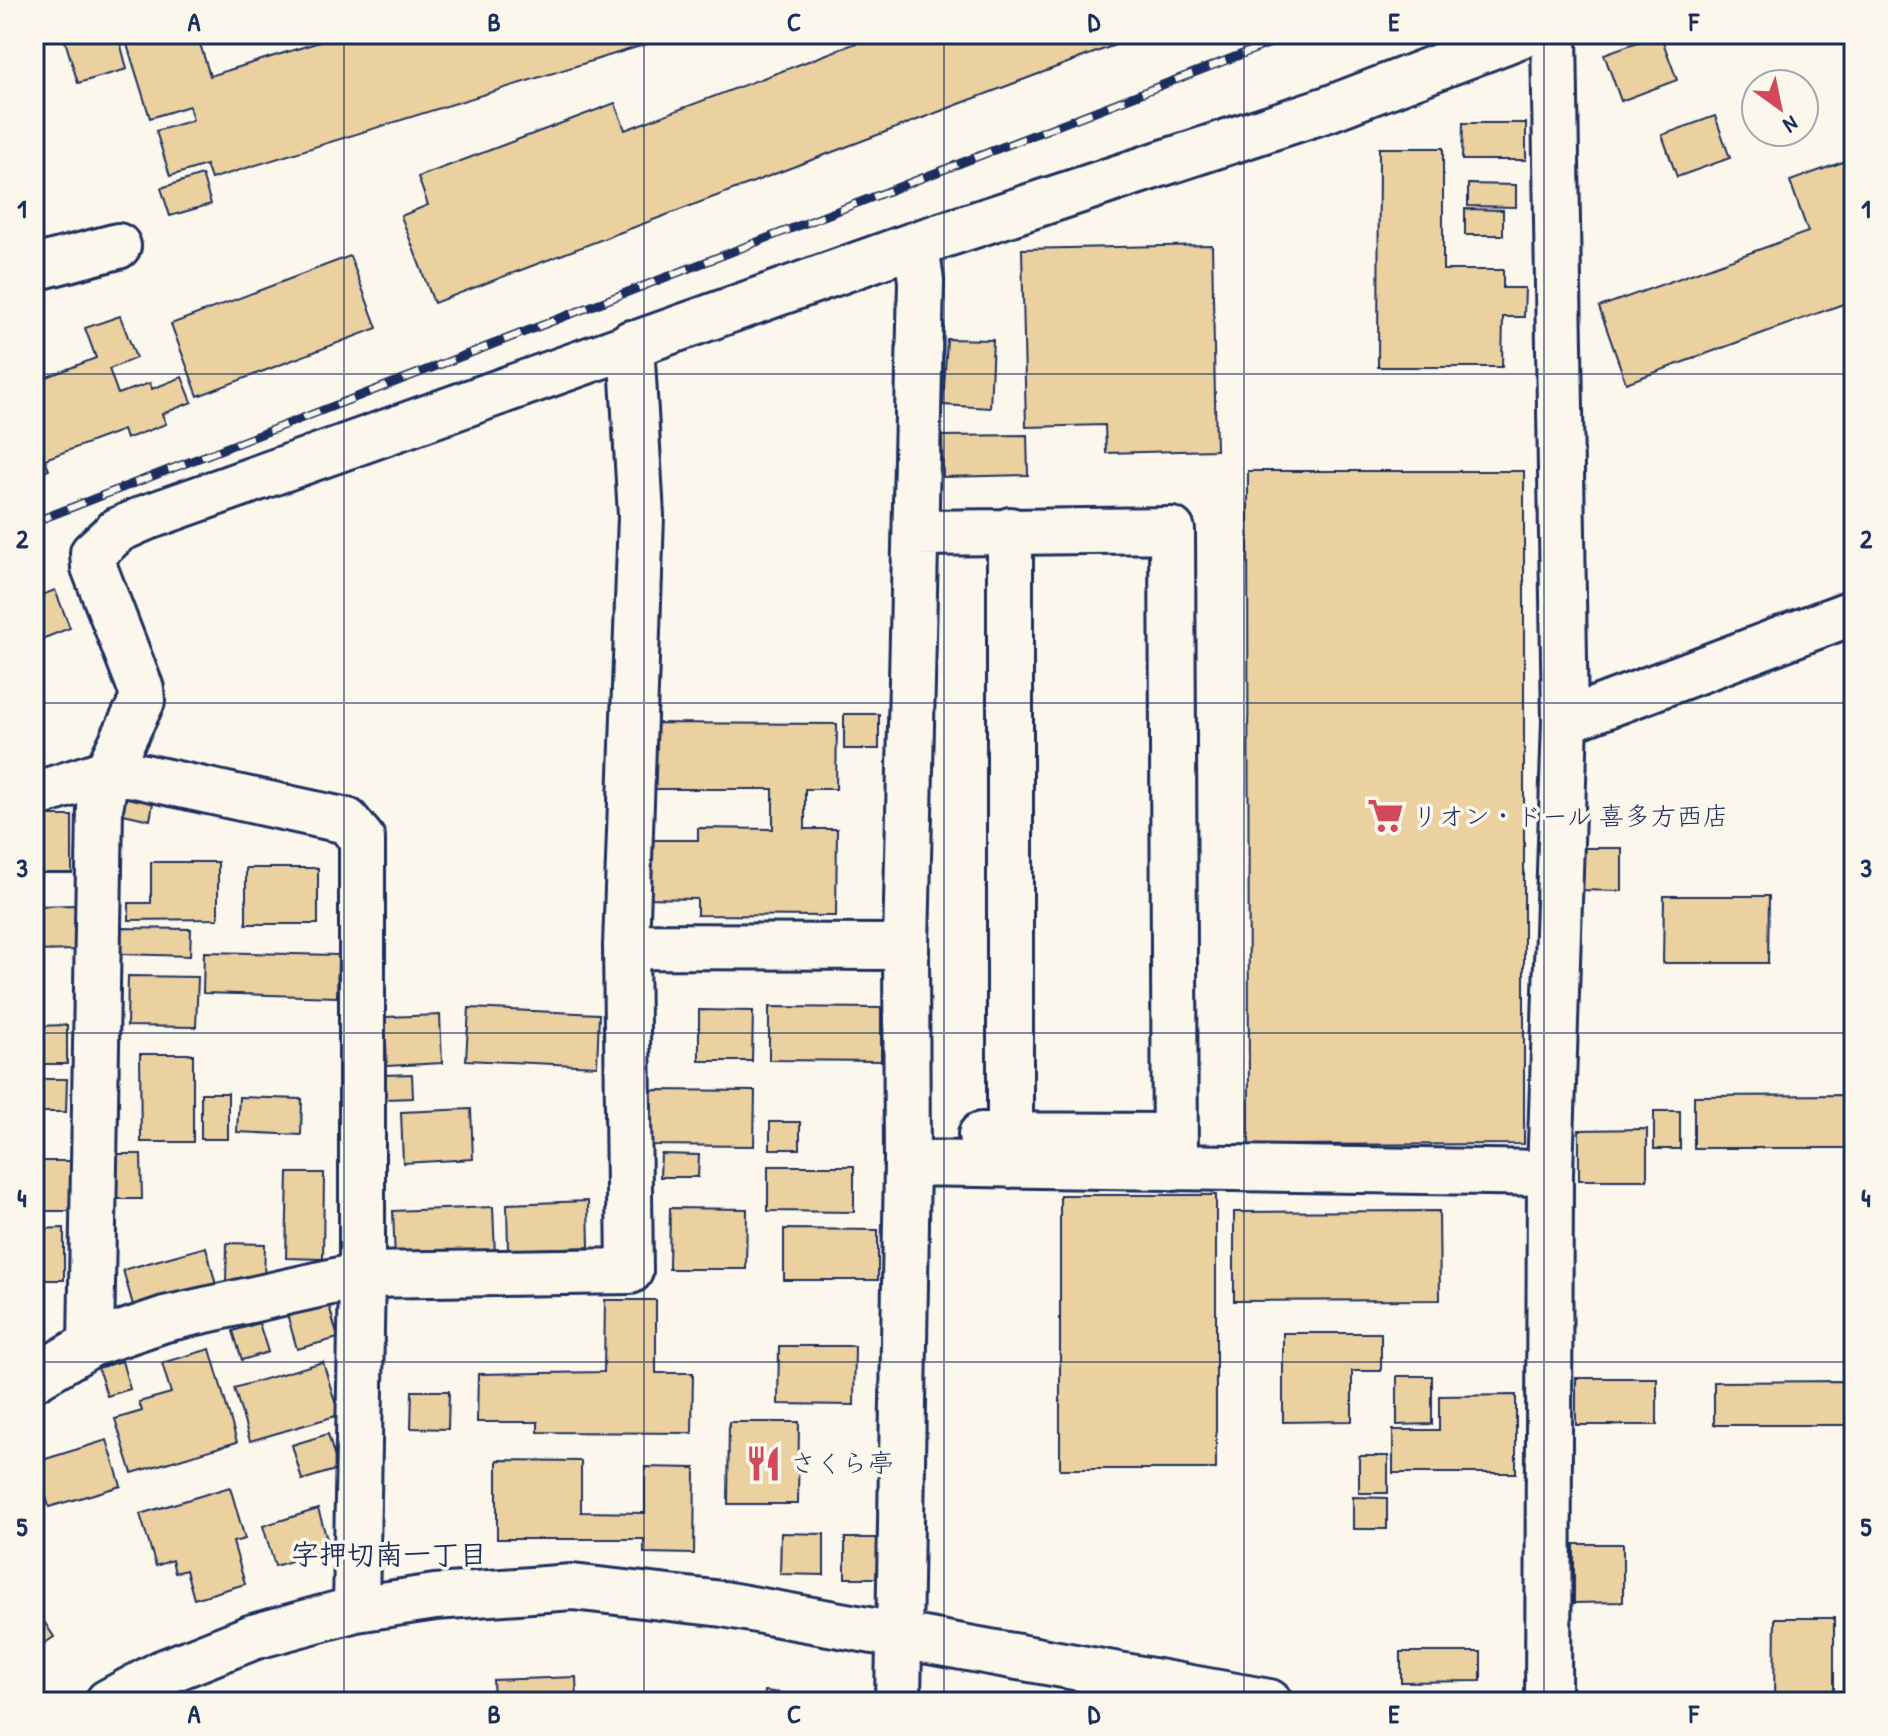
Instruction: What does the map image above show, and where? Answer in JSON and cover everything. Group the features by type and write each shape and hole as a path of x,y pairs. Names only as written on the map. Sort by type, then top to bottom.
{"street":[{"path":"91,1344 100,808 107,772 142,701 141,689 94,567 93,553 101,542 145,518 631,343 916,244 1328,109 1524,34"},
{"path":"1548,1702 1550,1173 1565,721 1554,34"},
{"path":"898,1702 907,1150 906,947 921,281 916,244"},
{"path":"34,268 118,246"},
{"path":"34,1378 91,1344 165,1319 362,1275 630,1271 626,946 641,516 631,343"},
{"path":"1010,530 1010,1150"},
{"path":"917,533 1172,530 1175,1152"},
{"path":"1565,721 1854,612"},
{"path":"34,795 107,772 347,821 362,839 362,1275 356,1609"},
{"path":"626,946 906,947"},
{"path":"907,1150 1175,1152 1550,1173"},
{"path":"108,1702 168,1688 253,1637 356,1609 435,1597 572,1587 723,1604 1269,1702"}],"building":[{"path":"63,34 118,34 127,69 78,83"},
{"path":"139,34 197,34 210,76 345,34 679,34 211,179 206,165 170,176 156,131 193,120 189,106 150,118 125,38"},
{"path":"880,34 1144,34 434,303 401,216 428,205 418,177 615,103 625,130"},
{"path":"1660,34 1677,80 1621,101 1604,54"},
{"path":"1715,116 1730,158 1677,177 1662,135"},
{"path":"1463,123 1526,123 1526,160 1462,160"},
{"path":"1379,148 1443,148 1443,270 1503,270 1503,288 1525,288 1524,317 1503,317 1502,367 1378,367"},
{"path":"1854,158 1854,300 1626,383 1599,307 1808,232 1790,181"},
{"path":"202,175 211,204 170,216 161,188"},
{"path":"1468,184 1516,185 1516,207 1468,206"},
{"path":"1465,209 1503,210 1503,235 1465,235"},
{"path":"1212,245 1216,450 1106,453 1105,425 1026,427 1022,249"},
{"path":"350,256 377,328 198,396 171,324"},
{"path":"120,316 136,358 109,369 118,394 150,383 152,389 182,377 192,402 162,414 166,424 126,439 123,430 45,459 49,470 34,476 34,382 96,358 85,328"},
{"path":"947,339 993,340 990,408 943,405"},
{"path":"1027,435 1028,475 943,477 942,436"},
{"path":"1248,471 1524,471 1524,1144 1249,1145"},
{"path":"55,590 70,628 34,642 34,598"},
{"path":"844,714 879,714 879,749 844,749"},
{"path":"643,723 837,724 836,789 805,789 805,829 837,829 836,916 697,915 697,899 645,898 646,840 698,840 698,828 773,829 773,789 642,789"},
{"path":"123,797 153,803 150,820 119,813"},
{"path":"34,816 72,816 72,873 34,873"},
{"path":"1575,848 1622,848 1622,891 1576,890"},
{"path":"151,862 218,862 218,919 129,920 129,903 151,903"},
{"path":"246,868 318,868 318,924 246,924"},
{"path":"1664,896 1769,896 1768,963 1663,963"},
{"path":"75,905 76,950 34,951 34,906"},
{"path":"121,928 191,929 190,956 120,954"},
{"path":"204,952 338,955 337,997 203,993"},
{"path":"128,976 198,977 196,1027 127,1026"},
{"path":"769,1007 881,1008 881,1061 769,1060"},
{"path":"469,1008 599,1014 597,1066 466,1060"},
{"path":"699,1010 753,1011 752,1061 699,1061"},
{"path":"440,1015 442,1063 387,1066 385,1017"},
{"path":"67,1025 67,1064 34,1064 34,1026"},
{"path":"140,1054 193,1054 193,1142 141,1142"},
{"path":"412,1074 413,1098 385,1099 385,1075"},
{"path":"34,1079 67,1079 66,1112 34,1112"},
{"path":"650,1090 755,1091 754,1146 650,1145"},
{"path":"201,1093 228,1093 228,1139 201,1139"},
{"path":"1854,1095 1854,1148 1694,1148 1694,1096"},
{"path":"239,1097 302,1099 301,1135 237,1132"},
{"path":"471,1109 473,1159 403,1163 401,1112"},
{"path":"1654,1111 1680,1111 1680,1149 1654,1149"},
{"path":"770,1122 800,1122 800,1149 770,1149"},
{"path":"1647,1129 1647,1180 1579,1180 1579,1130"},
{"path":"114,1154 141,1154 142,1199 115,1199"},
{"path":"661,1154 699,1155 698,1177 660,1177"},
{"path":"34,1161 71,1161 71,1211 34,1211"},
{"path":"768,1166 854,1166 854,1212 768,1211"},
{"path":"288,1173 324,1173 323,1259 286,1258"},
{"path":"1060,1195 1216,1195 1216,1469 1060,1469"},
{"path":"588,1201 589,1247 508,1250 507,1204"},
{"path":"493,1207 495,1255 395,1259 393,1211"},
{"path":"670,1208 747,1209 746,1269 669,1269"},
{"path":"1439,1211 1440,1300 1234,1301 1234,1212"},
{"path":"64,1228 64,1280 34,1280 34,1229"},
{"path":"784,1229 878,1230 878,1280 784,1280"},
{"path":"227,1243 265,1244 264,1281 226,1281"},
{"path":"206,1247 217,1289 135,1312 123,1270"},
{"path":"605,1300 656,1300 656,1373 693,1373 692,1433 538,1432 538,1422 477,1422 478,1374 604,1372"},
{"path":"328,1302 338,1338 297,1349 287,1314"},
{"path":"259,1323 268,1352 242,1360 233,1331"},
{"path":"1283,1333 1381,1333 1381,1371 1352,1371 1352,1421 1283,1422"},
{"path":"779,1346 855,1346 854,1405 778,1404"},
{"path":"210,1349 237,1442 132,1473 115,1419 142,1411 139,1402 171,1393 162,1363"},
{"path":"122,1361 130,1389 107,1396 98,1368"},
{"path":"323,1362 339,1415 250,1441 234,1388"},
{"path":"1397,1376 1432,1376 1432,1424 1397,1425"},
{"path":"1576,1378 1657,1378 1657,1425 1576,1425"},
{"path":"1854,1381 1854,1425 1714,1425 1714,1382"},
{"path":"412,1391 449,1391 448,1429 411,1428"},
{"path":"1516,1395 1516,1473 1393,1473 1393,1430 1439,1430 1439,1396"},
{"path":"34,1422 44,1439 34,1446"},
{"name":"さくら亭","path":"729,1422 799,1422 798,1504 728,1504"},
{"path":"328,1434 338,1469 302,1480 292,1445"},
{"path":"107,1440 121,1486 49,1507 36,1462"},
{"path":"1359,1456 1388,1456 1388,1493 1359,1493"},
{"path":"497,1460 581,1461 581,1512 645,1513 645,1467 695,1468 694,1554 644,1553 644,1539 497,1539"},
{"path":"230,1487 245,1539 233,1542 245,1584 194,1599 186,1570 175,1573 172,1560 156,1566 140,1514"},
{"path":"1353,1497 1387,1498 1387,1529 1353,1529"},
{"path":"318,1509 330,1549 275,1566 263,1526"},
{"path":"781,1533 824,1534 824,1575 780,1574"},
{"path":"845,1538 882,1538 881,1578 845,1578"},
{"path":"1574,1544 1623,1544 1623,1602 1574,1603"},
{"path":"34,1606 54,1637 34,1650"},
{"path":"1775,1618 1834,1618 1834,1702 1774,1702"},
{"path":"1401,1652 1481,1652 1481,1681 1401,1682"},
{"path":"576,1677 577,1702 494,1702 493,1680"},
{"path":"765,1691 829,1699 829,1702 764,1702"}],"railway":[{"path":"34,522 1294,34"}],"place":[{"name":"リオン・ドール 喜多方西店","path":"1386,816"},
{"name":"さくら亭","path":"764,1463"}],"district":[{"name":"字押切南一丁目","path":"389,1554"}]}
